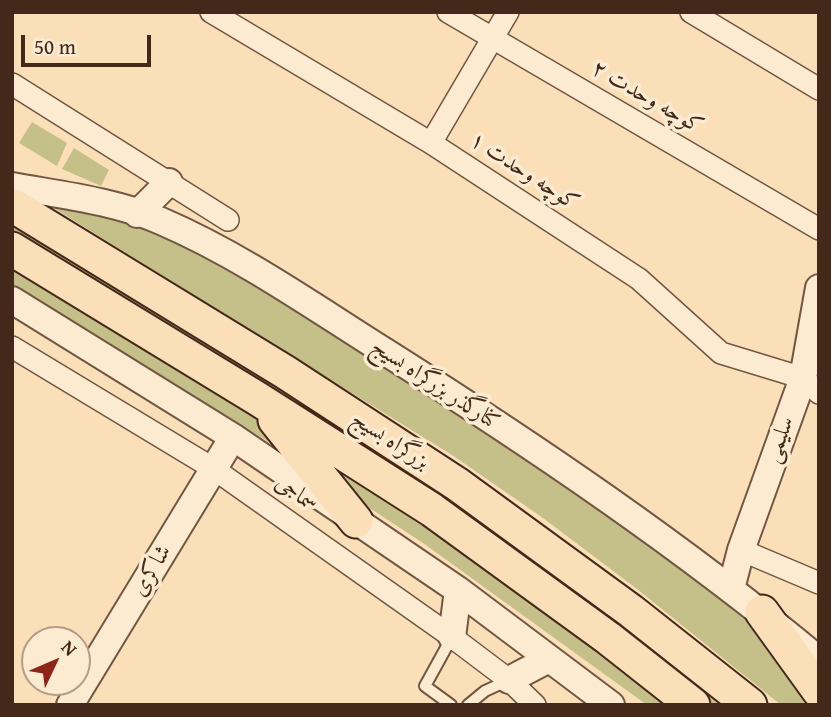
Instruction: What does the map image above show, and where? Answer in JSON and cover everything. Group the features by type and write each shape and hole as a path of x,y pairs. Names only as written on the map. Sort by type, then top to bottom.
{"highway":[{"name":"بزرگراه بسیج","path":"12,205 285,372 457,484 631,611 750,705"},
{"name":"بزرگراه بسیج","path":"12,249 258,399 432,510 608,638 693,705"},
{"path":"258,399 356,521"},
{"path":"761,612 819,691"}],"street":[{"name":"کوچه وحدت ۱","path":"211,12 431,143 639,279 721,353 811,386"},
{"name":"کوچه وحدت ۲","path":"448,12 819,229"},
{"path":"431,143 509,12"},
{"path":"691,12 819,89"},
{"path":"12,84 228,220"},
{"path":"137,214 169,182"},
{"name":"کنارگذر بزرگراه بسیج","path":"12,186 94,201 159,220 233,256 449,393 580,481 731,589 819,660"},
{"name":"سلیمی","path":"731,589 741,550 811,386 819,288"},
{"path":"12,300 233,437 458,590 611,705"},
{"name":"سماجی","path":"12,347 214,469 452,637 509,680 535,705"},
{"name":"شاکری","path":"70,705 233,437"},
{"path":"741,550 819,583"},
{"path":"452,637 458,590"},
{"path":"509,680 550,659"}],"lane":[{"path":"451,705 425,686 452,637"},
{"path":"468,705 485,691 509,680"}],"shaded area":[{"path":"32,122 67,143 57,166 19,143"},
{"path":"74,148 109,170 101,186 62,169"},
{"path":"44,202 111,218 178,241 267,288 553,476 689,575 771,641 818,705 781,705 637,589 543,518 455,457"},
{"path":"12,225 259,373 446,493 726,705 710,705 633,644 12,235"},
{"path":"12,266 299,444 468,555 569,628 667,705 647,705 423,543 264,439 12,284"}]}
